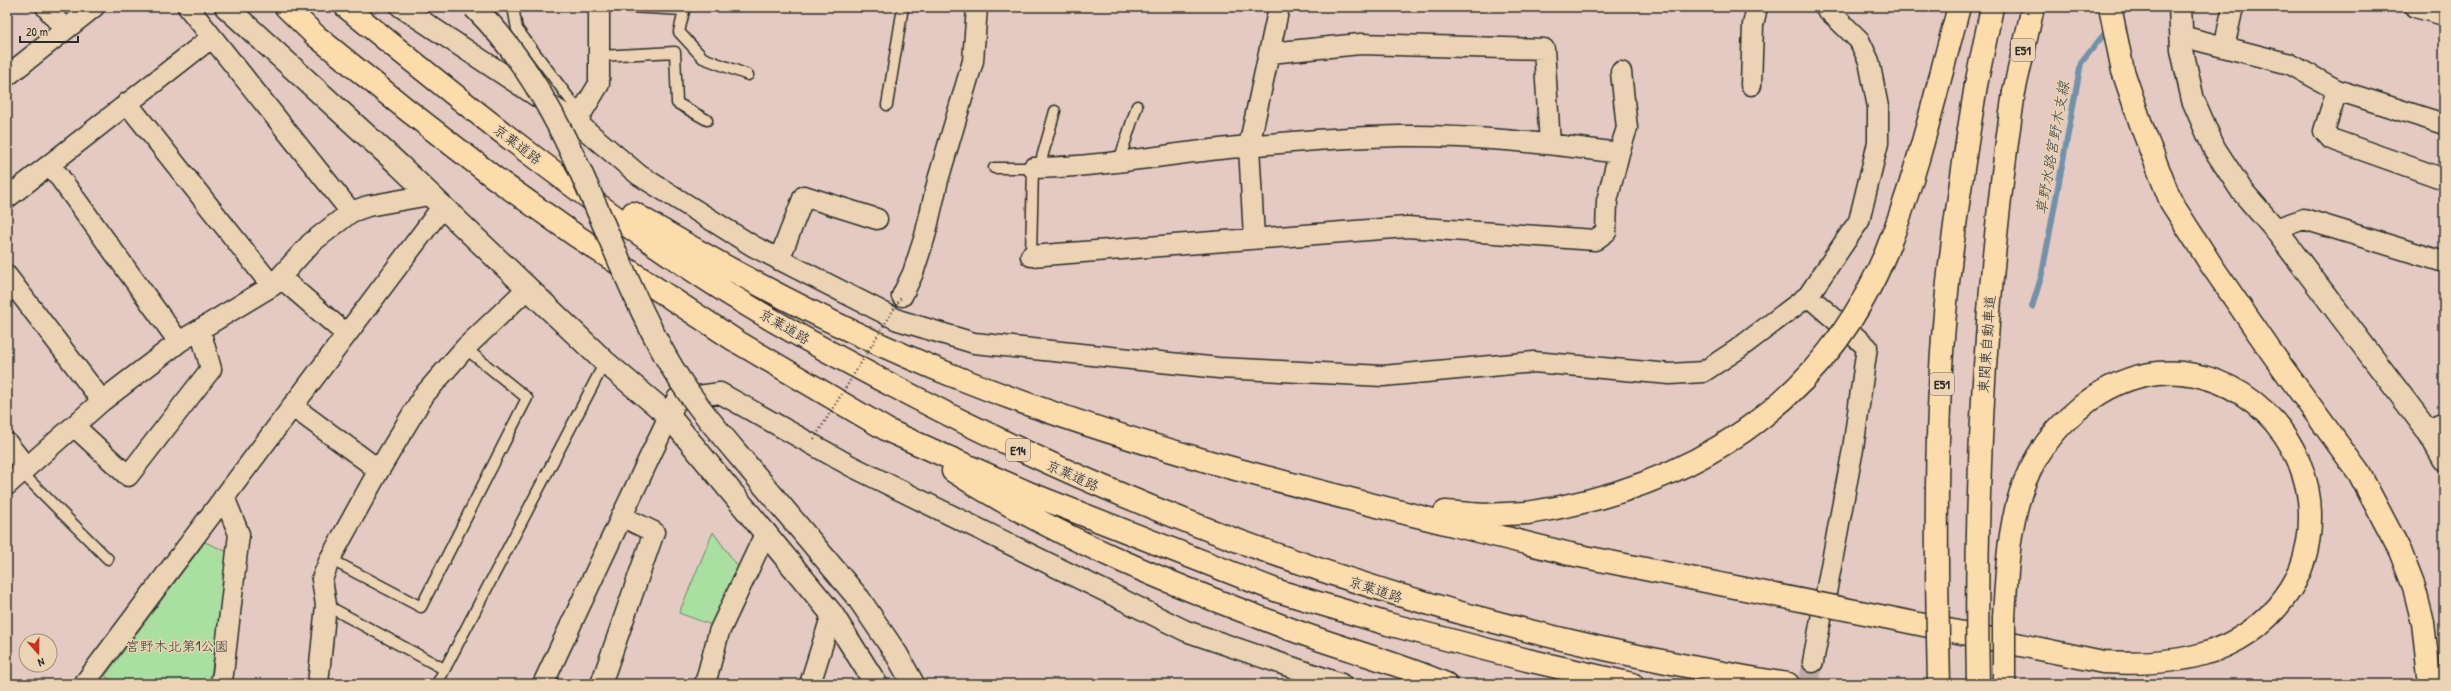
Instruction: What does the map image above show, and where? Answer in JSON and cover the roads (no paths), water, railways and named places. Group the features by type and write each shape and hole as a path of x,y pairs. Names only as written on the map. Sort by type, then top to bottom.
{"highway":[{"name":"京葉道路","path":"286,7 316,36 406,109 495,178 576,236 736,341 889,431 1031,494 1278,591 1404,628 1527,660 1632,684"},
{"name":"京葉道路","path":"346,7 519,145 637,232 731,295 809,341 1026,454 1116,494 1208,531 1310,568 1420,602 1575,642 1665,662 1788,684"},
{"path":"1308,489 1435,512 1484,515 1528,513 1573,506 1612,495 1697,461 1745,431 1771,410 1825,355 1850,320 1869,288 1887,250 1906,194 1959,7"},
{"name":"E51","path":"1939,684 1938,499 1947,292 1960,183 1980,65 1992,7"},
{"name":"東関東自動車道","path":"1978,684 1978,496 1990,281 2000,188 2014,92 2033,7"},
{"path":"2110,7 2122,71 2171,202 2212,266 2272,353 2355,467 2382,512 2414,586 2423,623 2429,662 2430,684"},
{"path":"519,145 652,224 810,311 884,346 956,377 1045,410 1127,437 1308,489 1570,554 1885,617 2103,662 2139,664 2170,662 2194,657 2220,648 2242,638 2260,625 2276,609 2290,590 2306,554 2310,533 2310,501 2303,466 2289,440 2273,418 2247,398 2224,384 2189,374 2157,373 2130,381 2098,394 2068,416 2045,445 2028,473 2018,506 2008,556 2004,617 2004,684"},
{"path":"889,431 994,498 1084,545 1193,591 1299,632 1446,684"}],"street":[{"path":"46,7 65,30"},
{"path":"7,76 94,7"},
{"path":"188,7 211,38 351,212"},
{"path":"226,7 352,121 605,362 668,415 766,532 832,614 876,684"},
{"path":"402,7 579,118 639,175 753,246 898,320 974,343 1219,368 1383,376 1534,362 1670,374 1703,372 1738,350 1808,296 1859,221 1878,143 1878,107 1869,61 1859,40 1825,7"},
{"path":"474,7 498,31 533,81 551,113 646,321 668,360 700,409 859,599 897,655 913,684"},
{"path":"579,118 600,84 600,7"},
{"path":"902,296 913,273 922,244 973,61 977,7"},
{"path":"1254,238 1249,146 1279,7"},
{"path":"1751,85 1753,25 1757,7"},
{"path":"2180,7 2182,50 2193,100 2214,148 2242,192 2275,229 2436,428 2444,459"},
{"path":"2224,47 2233,7"},
{"path":"2415,7 2444,15"},
{"path":"2181,36 2290,64 2337,90 2444,124"},
{"path":"7,198 211,38"},
{"path":"1270,53 1360,44 1544,49 1550,144"},
{"path":"1032,256 1407,227 1595,240 1606,232 1607,201 1627,128 1621,72"},
{"path":"2337,90 2324,131 2331,140 2444,179"},
{"path":"127,103 276,281 346,334"},
{"path":"1036,168 1119,161 1249,146 1399,136 1466,137 1550,144 1619,153"},
{"path":"50,164 179,342"},
{"path":"779,260 804,196 877,219"},
{"path":"7,443 17,474 102,401 179,342 276,281 311,243 351,212 368,206 436,200"},
{"path":"84,684 346,334 436,200"},
{"path":"2275,229 2304,219 2444,262"},
{"path":"7,276 102,401"},
{"path":"318,684 326,606 322,579 330,559 379,470 424,395 464,348 528,288"},
{"path":"1808,296 1867,347 1853,449 1813,662"},
{"path":"74,426 128,476 212,369 200,330"},
{"path":"543,684 668,415 677,399 720,393 851,466 1186,631 1341,684"},
{"path":"292,406 379,470"},
{"path":"220,684 223,674 239,534 224,497"},
{"path":"601,684 654,532 621,516"},
{"path":"705,684 719,632 766,532"},
{"path":"810,684 832,614"}],"lane":[{"path":"513,7 517,29 579,118"},
{"path":"629,7 684,8 679,32 702,58 748,75"},
{"path":"887,105 903,7"},
{"path":"600,56 675,52 677,103 707,120"},
{"path":"1119,161 1137,106"},
{"path":"1032,256 1036,168 1055,111"},
{"path":"994,168 1036,168"},
{"path":"330,559 420,607 527,398 464,348"},
{"path":"437,684 605,362"},
{"path":"17,474 108,559"},
{"path":"326,606 444,669"}],"waterway":[{"name":"草野水路宮野木支線","path":"2117,18 2126,7"},
{"name":"草野水路宮野木支線","path":"2032,307 2042,274 2081,63 2109,28"}],"tunnel":[{"path":"1808,684 1813,662"}],"park label":[{"name":"宮野木北第1公園","path":"177,645"}]}
